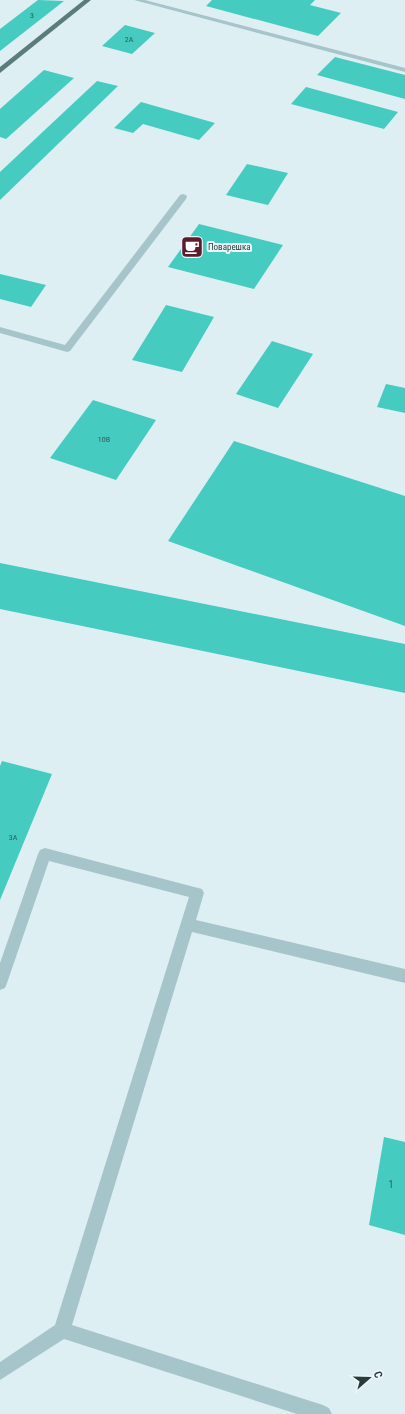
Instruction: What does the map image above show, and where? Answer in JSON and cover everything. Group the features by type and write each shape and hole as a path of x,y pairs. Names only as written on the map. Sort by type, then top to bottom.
{"main road":[{"path":"0,71 88,0"}],"lane":[{"path":"137,0 405,70"},
{"path":"0,330 67,349 183,197"},
{"path":"0,983 45,854 197,893 62,1330 0,1372"},
{"path":"188,924 405,976"},
{"path":"62,1330 323,1414"}],"building":[{"path":"38,0 64,1 0,51 0,29"},
{"path":"212,0 315,0 310,5 341,13 318,36 206,6"},
{"path":"125,25 155,33 132,54 102,46"},
{"path":"335,57 405,75 405,99 317,75"},
{"path":"44,70 74,78 6,139 0,137 0,109"},
{"path":"97,81 118,86 0,200 0,172"},
{"path":"306,87 398,112 384,129 291,104"},
{"path":"141,102 215,123 199,140 143,124 133,133 114,128"},
{"path":"247,164 288,173 268,205 226,195"},
{"path":"199,224 283,245 254,289 168,267"},
{"path":"0,274 46,285 31,307 0,299"},
{"path":"166,305 214,317 182,372 132,360"},
{"path":"272,341 313,354 278,408 236,394"},
{"path":"386,384 405,388 405,413 377,407"},
{"path":"93,400 156,420 116,480 50,458"},
{"path":"234,441 405,496 405,626 168,541"},
{"path":"0,563 405,644 405,693 0,609"},
{"path":"2,761 52,774 0,900 0,766"},
{"path":"384,1137 405,1142 405,1235 369,1225"}],"place":[{"name":"Поварешка","path":"192,247"}]}
